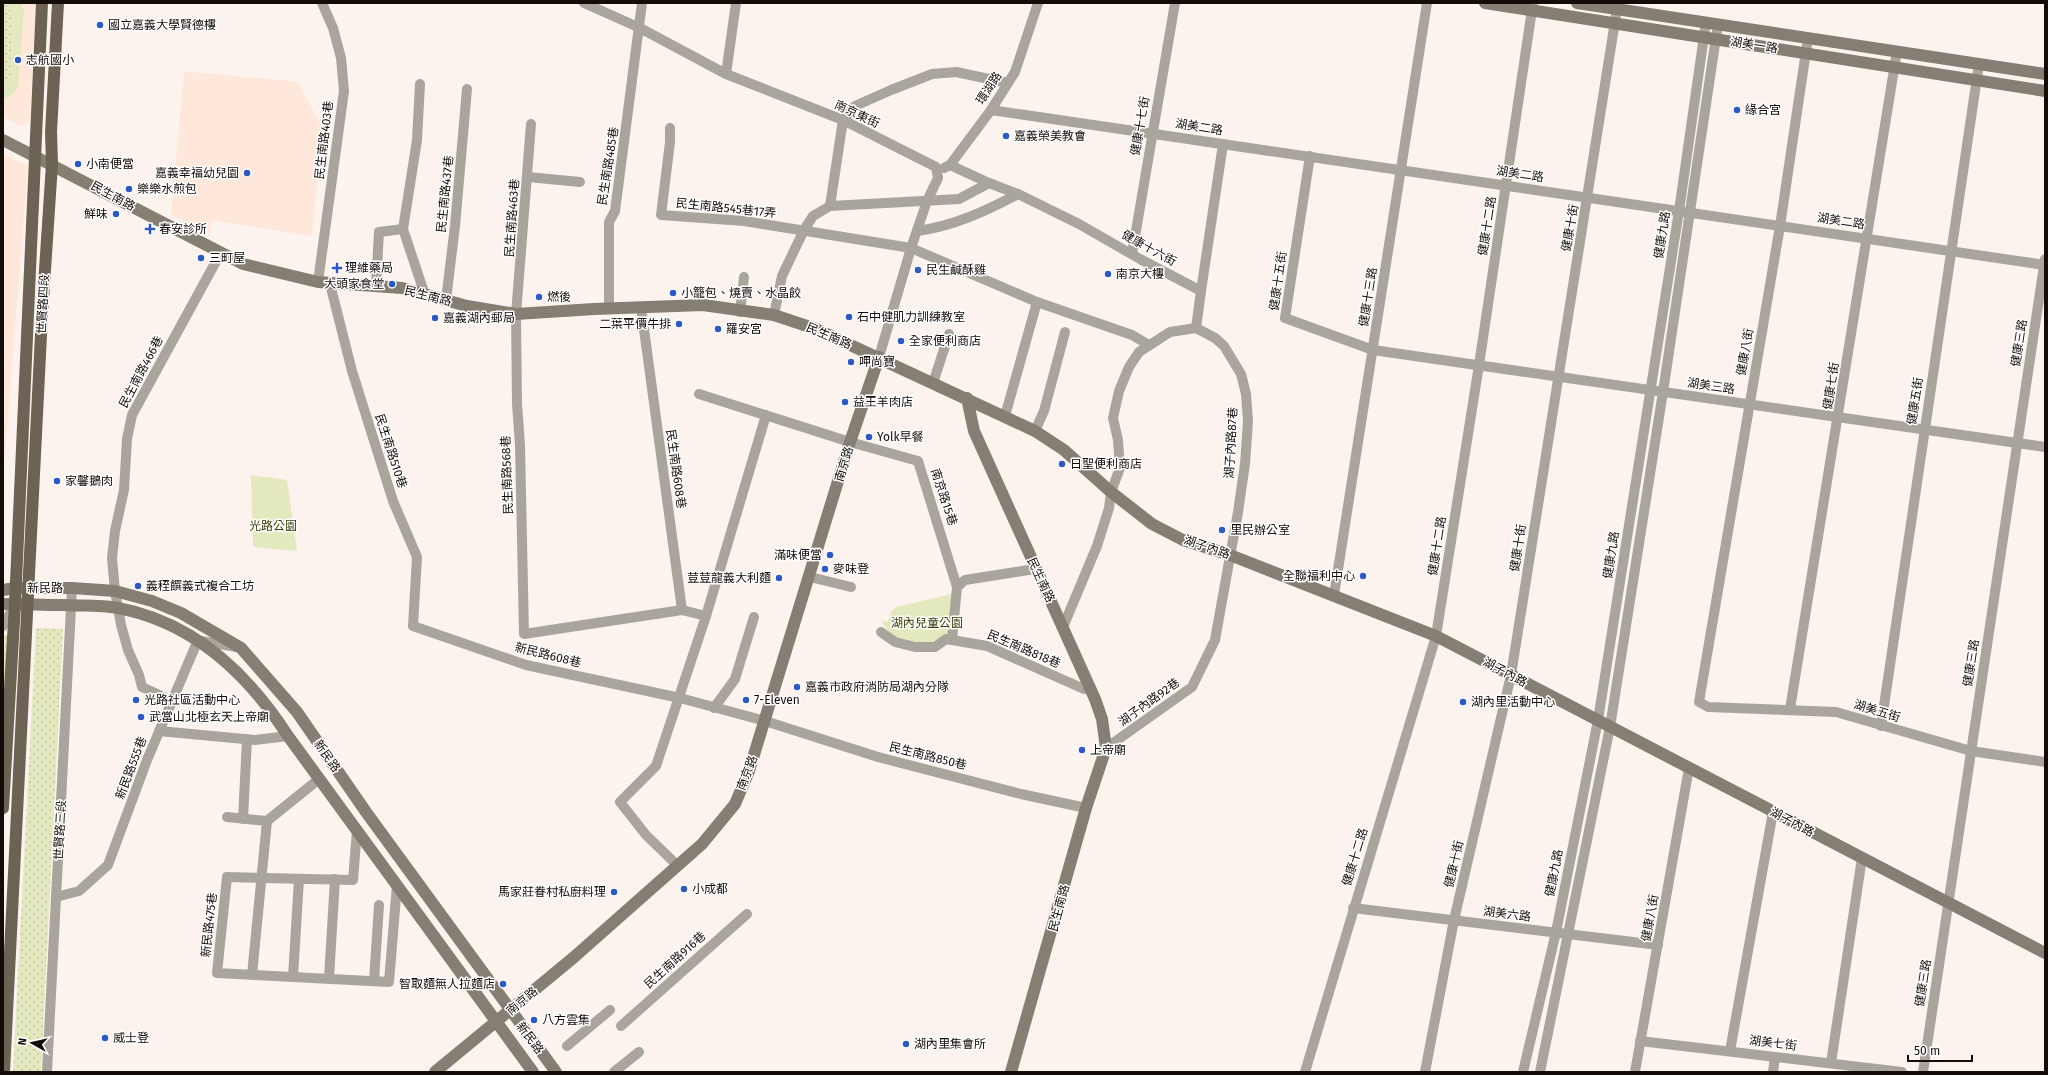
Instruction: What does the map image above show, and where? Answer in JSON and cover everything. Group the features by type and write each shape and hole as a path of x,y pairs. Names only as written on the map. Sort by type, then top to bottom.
{"main road":[{"name":"世賢路四段","path":"9,604 35,157 35,130 42,3"},
{"name":"世賢路四段","path":"28,605 42,315 52,164 51,132 58,3"},
{"path":"3,808 9,604"},
{"path":"4,1072 28,605"}],"street":[{"name":"民生南路403巷","path":"322,3 333,28 341,58 344,91 324,283"},
{"name":"南京東街","path":"584,3 640,28 726,74 843,120 936,167 937,171"},
{"name":"民生南路485巷","path":"609,308 609,222 615,211 640,28 642,3"},
{"path":"726,74 736,3"},
{"name":"環湖路","path":"937,171 950,165 991,110 1008,84 1015,72 1038,3"},
{"name":"健康十七街","path":"1132,254 1175,3"},
{"name":"健康十三路","path":"1334,595 1427,3"},
{"name":"湖美一路","path":"1486,3 1533,7 1614,23 2045,91"},
{"path":"1577,3 2045,74"},
{"name":"健康十二路","path":"1305,1072 1353,908 1436,636 1480,365 1533,7"},
{"path":"1614,23 1617,9"},
{"name":"健康十街","path":"1425,1072 1454,920 1511,675 1557,376 1588,197 1614,23"},
{"name":"健康九路","path":"1523,1072 1556,932 1598,720 1679,211 1712,23"},
{"name":"健康九路","path":"1540,1072 1610,727 1690,212 1709,38"},
{"path":"1805,54 1808,38"},
{"path":"1894,68 1897,51"},
{"name":"健康八街","path":"1699,702 1780,226 1805,54"},
{"path":"1977,80 1979,64"},
{"name":"健康七街","path":"1790,709 1839,417 1894,68"},
{"path":"830,206 843,120 855,106 932,74 956,72 1008,84"},
{"name":"健康五街","path":"1881,726 1977,80"},
{"path":"420,84 417,140 403,230 425,296"},
{"name":"民生南路437巷","path":"446,300 455,226 467,89"},
{"name":"湖美二路","path":"991,110 1951,251 2045,262"},
{"name":"民生南路463巷","path":"516,314 528,178 531,124"},
{"name":"民生南路545巷17弄","path":"670,128 669,149 660,215 744,221 804,230"},
{"name":"民生南路","path":"3,140 52,164 220,254 243,264 324,283 402,288 425,296 516,314 609,308 703,306 740,312 774,315 816,328 967,398 974,431 1035,569 1090,687 1102,719 1106,748 1086,808 1011,1072"},
{"path":"1063,627 1097,546 1109,508 1111,492 1120,468 1118,440 1113,418 1119,391 1129,367 1139,352 1170,332 1196,328 1223,144"},
{"name":"健康十五街","path":"1310,156 1285,318 1373,350"},
{"name":"健康十六街","path":"950,165 989,183 1018,194 1079,224 1201,291"},
{"path":"879,357 911,248 927,201 938,178 937,171"},
{"path":"528,178 580,182"},
{"path":"774,315 782,276 804,230 813,216 830,206 959,199 989,183"},
{"path":"917,231 934,228 965,219 989,210 1018,194"},
{"path":"376,286 379,232 403,230"},
{"path":"804,230 911,248 1037,302 1132,335 1149,345"},
{"name":"民生南路466巷","path":"172,701 142,687 139,675 128,650 115,591 113,545 124,490 126,438 132,415 220,254"},
{"name":"健康三路","path":"1923,1072 2045,262"},
{"path":"740,312 744,277"},
{"name":"民生南路510巷","path":"324,283 393,501 417,557 413,626"},
{"path":"1005,416 1037,302"},
{"name":"民生南路608巷","path":"641,307 682,610"},
{"name":"民生南路568巷","path":"516,314 517,404 520,445 524,634 682,610"},
{"name":"湖子內路87巷","path":"1196,328 1215,338 1224,346 1242,374 1246,394 1248,421 1245,464 1230,555"},
{"path":"1035,431 1044,411 1065,332"},
{"path":"932,383 949,334"},
{"name":"湖美三路","path":"1373,350 2045,447"},
{"name":"南京路","path":"435,1072 573,958 702,844 735,804 749,771 810,577 850,442 879,357"},
{"path":"699,394 850,442"},
{"name":"湖子內路","path":"967,398 1035,431 1064,450 1111,492 1152,524 1184,540 1230,555 1436,636 2045,953"},
{"path":"677,865 646,835 620,802 656,766 680,698 706,616 766,415"},
{"name":"南京路15巷","path":"850,442 918,461 957,587 952,640"},
{"name":"湖子內路92巷","path":"1106,748 1192,687 1215,640 1230,555"},
{"path":"957,587 966,580 1035,569"},
{"path":"810,577 851,587"},
{"name":"新民路","path":"9,589 72,588 115,591 152,600 180,613 241,648 297,712 510,1011 556,1072"},
{"name":"世賢路三段","path":"47,1072 72,588"},
{"path":"3,626 9,604"},
{"name":"新民路","path":"9,604 118,608 139,613 176,627 222,657 256,692 533,1072"},
{"path":"682,610 706,616"},
{"path":"714,708 735,679 754,617"},
{"name":"新民路608巷","path":"413,626 526,665 680,698 714,708"},
{"path":"881,632 895,642 915,647 935,647 946,640 952,640"},
{"name":"民生南路818巷","path":"952,640 987,646 1084,689 1090,687"},
{"path":"201,642 241,648"},
{"name":"新民路555巷","path":"56,897 79,891 108,865 159,731 195,647 201,642"},
{"name":"湖美五街","path":"1699,702 1708,707 1790,709 1836,712 1971,751 2045,762"},
{"name":"民生南路850巷","path":"714,708 765,721 878,757 1022,794 1086,808"},
{"path":"159,731 248,739 288,736"},
{"path":"243,818 248,739"},
{"name":"健康八街","path":"1635,1072 1689,768"},
{"path":"252,975 260,878 267,821 319,779"},
{"path":"1730,1051 1773,812"},
{"path":"227,817 267,821"},
{"name":"新民路475巷","path":"357,830 353,880 227,877 217,973 389,982 397,885"},
{"path":"1831,1063 1862,858"},
{"path":"293,977 299,879"},
{"path":"329,978 335,880"},
{"path":"374,981 379,906"},
{"name":"湖美六路","path":"1353,908 1658,945"},
{"name":"民生南路916巷","path":"621,1026 747,914"},
{"path":"567,1046 610,1010"},
{"name":"湖美七街","path":"1640,1041 1902,1072"},
{"path":"614,1072 639,1052"},
{"path":"1773,1072 1775,1057"}],"shaded area":[{"name":"志航國小","path":"3,3 36,3 30,120 21,126 3,117"},
{"name":"嘉義幸福幼兒園","path":"184,71 298,82 323,130 312,236 212,220 210,233 171,215"},
{"path":"3,154 28,166 3,479"}],"green space":[{"path":"3,3 8,6 14,15 11,75 3,86"},
{"path":"6,3 21,3 24,11 18,87 13,94 3,99 3,86 11,75 14,15"},
{"name":"光路公園","path":"251,475 287,480 297,551 253,547"},
{"name":"湖內兒童公園","path":"952,594 949,636 934,645 896,639 881,622 888,621 891,612 896,607"},
{"path":"36,628 63,629 41,1072 13,1072"},
{"path":"8,634 3,716 3,636"}],"place":[{"name":"國立嘉義大學賢德樓","path":"100,25"},
{"name":"志航國小","path":"18,60"},
{"name":"緣合宮","path":"1737,110"},
{"name":"嘉義榮美教會","path":"1006,136"},
{"name":"小南便當","path":"78,164"},
{"name":"嘉義幸福幼兒園","path":"247,173"},
{"name":"樂樂水煎包","path":"129,189"},
{"name":"鮮味","path":"116,214"},
{"name":"春安診所","path":"150,229"},
{"name":"三町屋","path":"201,258"},
{"name":"理維藥局","path":"337,268"},
{"name":"民生鹹酥雞","path":"918,270"},
{"name":"南京大樓","path":"1108,274"},
{"name":"大頭家食堂","path":"392,284"},
{"name":"小籠包、燒賣、水晶餃","path":"673,293"},
{"name":"燃後","path":"539,297"},
{"name":"石中健肌力訓練教室","path":"849,317"},
{"name":"嘉義湖內郵局","path":"435,318"},
{"name":"二葉平價牛排","path":"679,324"},
{"name":"羅安宮","path":"718,329"},
{"name":"全家便利商店","path":"901,341"},
{"name":"呷尚寶","path":"851,362"},
{"name":"益王羊肉店","path":"845,402"},
{"name":"Yolk早餐","path":"869,437"},
{"name":"日聖便利商店","path":"1062,464"},
{"name":"家馨鵝肉","path":"57,481"},
{"name":"里民辦公室","path":"1222,530"},
{"name":"滿味便當","path":"830,555"},
{"name":"麥味登","path":"825,569"},
{"name":"全聯福利中心","path":"1363,576"},
{"name":"荳荳龍義大利麵","path":"779,578"},
{"name":"義秷饌義式複合工坊","path":"138,586"},
{"name":"嘉義市政府消防局湖內分隊","path":"797,687"},
{"name":"光路社區活動中心","path":"136,700"},
{"name":"7-Eleven","path":"746,700"},
{"name":"湖內里活動中心","path":"1463,702"},
{"name":"武當山北極玄天上帝廟","path":"141,717"},
{"name":"上帝廟","path":"1082,750"},
{"name":"小成都","path":"684,889"},
{"name":"馬家莊眷村私廚料理","path":"614,892"},
{"name":"智取麵無人拉麵店","path":"503,984"},
{"name":"八方雲集","path":"534,1020"},
{"name":"威士登","path":"105,1038"},
{"name":"湖內里集會所","path":"906,1044"}]}
